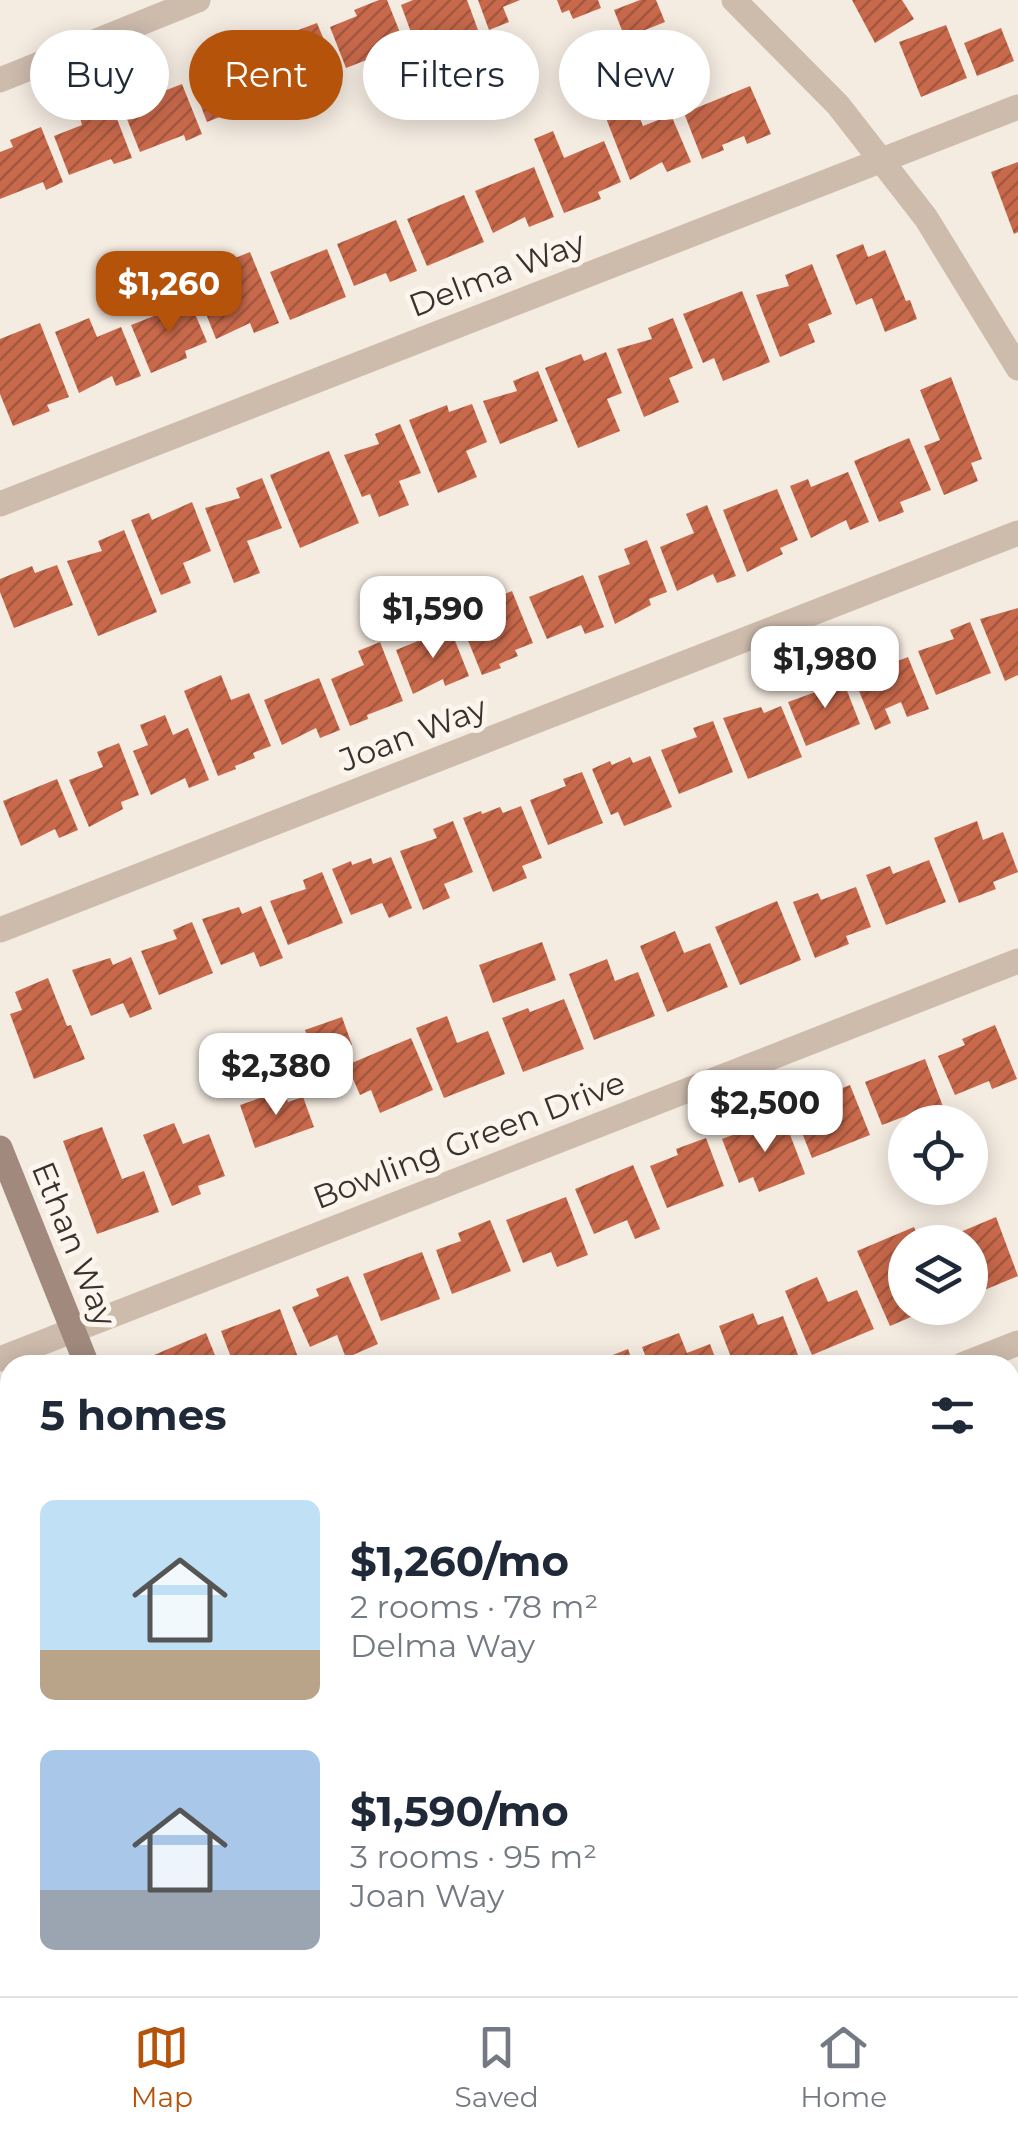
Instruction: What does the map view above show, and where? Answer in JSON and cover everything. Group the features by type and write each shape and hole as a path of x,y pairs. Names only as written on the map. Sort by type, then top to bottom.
{"street":[{"path":"0,80 198,0"},
{"path":"734,0 838,105 926,218 1018,368"},
{"name":"Delma Way","path":"0,504 1018,106"},
{"name":"Joan Way","path":"0,930 1018,532"},
{"name":"Bowling Green Drive","path":"10,1355 1018,961"},
{"name":"Ethan Way","path":"0,1148 83,1355"},
{"path":"989,1355 1018,1344"}],"building":[{"path":"387,0 399,30 363,30 363,61 346,68 343,30 330,27 357,16 354,10"},
{"path":"413,0 467,0 478,30 410,30 401,5"},
{"path":"478,0 520,0 503,7 509,22 489,30"},
{"path":"557,0 598,0 601,8 573,19 569,10 562,13"},
{"path":"640,0 656,0 665,22 645,30 622,30 614,10"},
{"path":"852,0 902,0 914,19 875,43"},
{"path":"317,23 320,30 298,30"},
{"path":"946,25 967,78 921,97 899,42"},
{"path":"1001,28 1014,61 977,76 964,43"},
{"path":"182,84 189,102 189,120 196,120 202,134 186,141 184,135 140,152 127,120 169,120 169,89"},
{"path":"750,86 771,134 747,144 744,136 702,159 687,120 710,120 710,102"},
{"path":"81,120 117,120 132,158 114,164 111,159 69,175 54,136 82,125"},
{"path":"607,120 641,120 643,126 673,120 691,162 667,172 662,162 630,180"},
{"path":"41,127 63,182 46,190 43,182 0,199 0,152 13,147 10,140"},
{"path":"553,131 564,158 604,141 621,182 598,192 601,199 564,213 534,139"},
{"path":"1018,162 1018,232 1014,234 991,172"},
{"path":"534,167 554,217 529,227 525,217 493,233 475,191"},
{"path":"464,195 484,242 427,266 407,219"},
{"path":"396,220 417,271 390,282 386,273 354,286 337,244"},
{"path":"863,244 868,257 885,250 917,319 885,332 872,298 856,305 836,255"},
{"path":"327,249 346,297 290,320 270,272"},
{"path":"250,252 279,323 254,333 250,323 216,339 191,276"},
{"path":"812,264 832,314 808,324 815,342 780,357 756,295 789,286 785,275"},
{"path":"742,291 770,362 723,381 714,358 703,363 683,314"},
{"path":"190,302 207,342 185,351 187,358 151,373 131,325"},
{"path":"89,318 97,337 121,327 141,376 116,386 112,376 79,393 55,332"},
{"path":"673,318 693,368 669,378 679,402 644,417 617,349 652,339 648,328"},
{"path":"40,323 69,397 47,405 50,411 13,426 0,394 0,339"},
{"path":"606,352 622,393 607,399 620,431 578,448 545,368 581,354 584,361"},
{"path":"538,371 558,421 500,444 483,401 517,391 513,381"},
{"path":"951,377 982,459 971,463 978,481 944,495 924,446 940,440 920,390"},
{"path":"472,404 487,442 466,451 477,477 438,493 409,420 447,405 449,412"},
{"path":"400,424 421,473 399,481 409,505 379,517 370,494 362,497 344,455 379,444 375,434"},
{"path":"909,438 931,490 900,502 904,512 879,522 854,461"},
{"path":"329,451 359,523 300,548 270,475"},
{"path":"848,472 869,522 850,530 846,520 811,538 790,486 808,479 811,487"},
{"path":"262,478 282,528 247,541 260,573 234,583 205,508 240,498 236,488"},
{"path":"777,489 798,540 780,548 783,554 747,572 723,510"},
{"path":"192,502 211,551 183,563 191,583 161,595 131,520 149,513 152,520"},
{"path":"707,505 736,576 717,583 713,574 677,591 660,547 694,533 686,514"},
{"path":"124,530 157,612 98,636 67,561 102,551 98,541"},
{"path":"647,540 667,592 649,599 651,605 615,624 598,576 630,564 624,549"},
{"path":"57,565 73,605 14,628 0,592 0,579 32,566 35,573"},
{"path":"583,575 604,627 585,634 581,625 547,639 529,597"},
{"path":"512,591 533,643 515,650 518,656 499,664 501,668 482,675 463,628 497,615 491,600"},
{"path":"1018,608 1018,675 1005,681 980,619"},
{"path":"970,622 991,673 936,695 918,651 954,639 950,630"},
{"path":"450,628 469,676 445,686 443,679 413,694 396,650"},
{"path":"380,642 403,701 350,726 331,679 364,665 358,651"},
{"path":"888,657 890,664 908,657 929,709 907,717 901,702 885,709 891,723 875,730 850,669"},
{"path":"840,673 860,724 806,746 788,702 824,689 820,680"},
{"path":"221,675 231,700 249,693 271,746 218,776 184,691"},
{"path":"319,678 340,730 320,738 316,728 282,745 264,700"},
{"path":"781,706 802,757 748,779 723,718 761,707 764,713"},
{"path":"165,715 173,735 188,728 209,780 189,788 185,778 151,795 133,751 148,745 140,725"},
{"path":"713,721 733,772 679,794 661,750 697,737 693,728"},
{"path":"119,743 139,795 121,802 123,809 89,827 69,780 103,767 97,752"},
{"path":"650,756 672,807 624,826 618,812 611,815 592,769 610,761 612,765 630,757 633,763"},
{"path":"582,772 603,823 548,845 530,800 566,786 563,779"},
{"path":"57,779 78,830 59,838 55,829 21,846 3,801"},
{"path":"521,806 542,858 522,866 527,878 493,892 463,818 500,807 503,813"},
{"path":"453,821 473,872 444,884 450,898 423,910 400,851 437,838 433,829"},
{"path":"977,821 983,840 1003,832 1018,872 993,882 996,889 959,903 934,838"},
{"path":"391,857 412,908 389,918 382,903 351,915 332,869 351,861 352,865 371,858 373,864"},
{"path":"929,860 946,902 886,925 866,875 890,866 893,874"},
{"path":"322,872 343,923 288,945 270,901 306,889 303,880"},
{"path":"856,887 871,927 846,936 849,944 815,958 793,902 818,893 821,900"},
{"path":"777,901 801,960 740,985 715,927"},
{"path":"261,906 283,958 260,967 254,952 221,965 202,919 239,907 242,914"},
{"path":"192,922 213,973 159,995 141,951 177,939 173,930"},
{"path":"675,931 684,953 710,943 728,987 667,1012 640,946"},
{"path":"542,942 556,980 493,1003 479,965"},
{"path":"131,957 152,1009 130,1018 123,1003 91,1016 72,970 110,958 113,965"},
{"path":"607,959 615,981 638,972 655,1016 594,1040 569,974"},
{"path":"48,978 85,1059 34,1079 10,1014 22,1010 15,992"},
{"path":"564,999 584,1049 523,1072 502,1018"},
{"path":"447,1016 457,1043 488,1031 505,1074 444,1098 416,1028"},
{"path":"342,1017 352,1045 338,1050 342,1061 320,1069 305,1030"},
{"path":"995,1025 1017,1079 992,1089 989,1081 955,1095 938,1056 965,1045 962,1039"},
{"path":"411,1038 433,1090 380,1113 371,1090 360,1095 347,1065"},
{"path":"925,1059 942,1105 888,1105 888,1123 882,1125 865,1082"},
{"path":"850,1085 870,1135 812,1158 795,1115 820,1105 817,1098"},
{"path":"283,1090 288,1102 303,1097 314,1127 255,1148 240,1105"},
{"path":"783,1116 805,1174 759,1192 753,1177 739,1183 722,1139"},
{"path":"174,1123 183,1144 209,1134 225,1176 198,1186 201,1194 172,1206 143,1135"},
{"path":"102,1127 122,1179 144,1171 159,1212 97,1234 63,1141"},
{"path":"706,1138 724,1186 667,1208 650,1166 678,1155 676,1149"},
{"path":"633,1165 660,1229 635,1239 627,1220 594,1234 575,1189"},
{"path":"566,1197 588,1255 557,1267 551,1252 523,1263 506,1220"},
{"path":"996,1217 1018,1276 988,1288 988,1225 977,1225"},
{"path":"490,1220 511,1271 452,1294 436,1250 461,1241 458,1233"},
{"path":"888,1238 888,1321 857,1251"},
{"path":"422,1252 440,1299 381,1321 363,1274"},
{"path":"348,1276 378,1344 345,1355 337,1335 310,1347 292,1307 319,1296 316,1289"},
{"path":"817,1277 828,1302 857,1290 874,1329 812,1355 785,1291"},
{"path":"280,1309 297,1355 230,1355 221,1331"},
{"path":"753,1313 758,1325 783,1316 798,1355 730,1355 719,1326"},
{"path":"206,1333 215,1355 154,1355"},
{"path":"679,1333 687,1353 710,1344 714,1355 645,1355 642,1347"}]}
